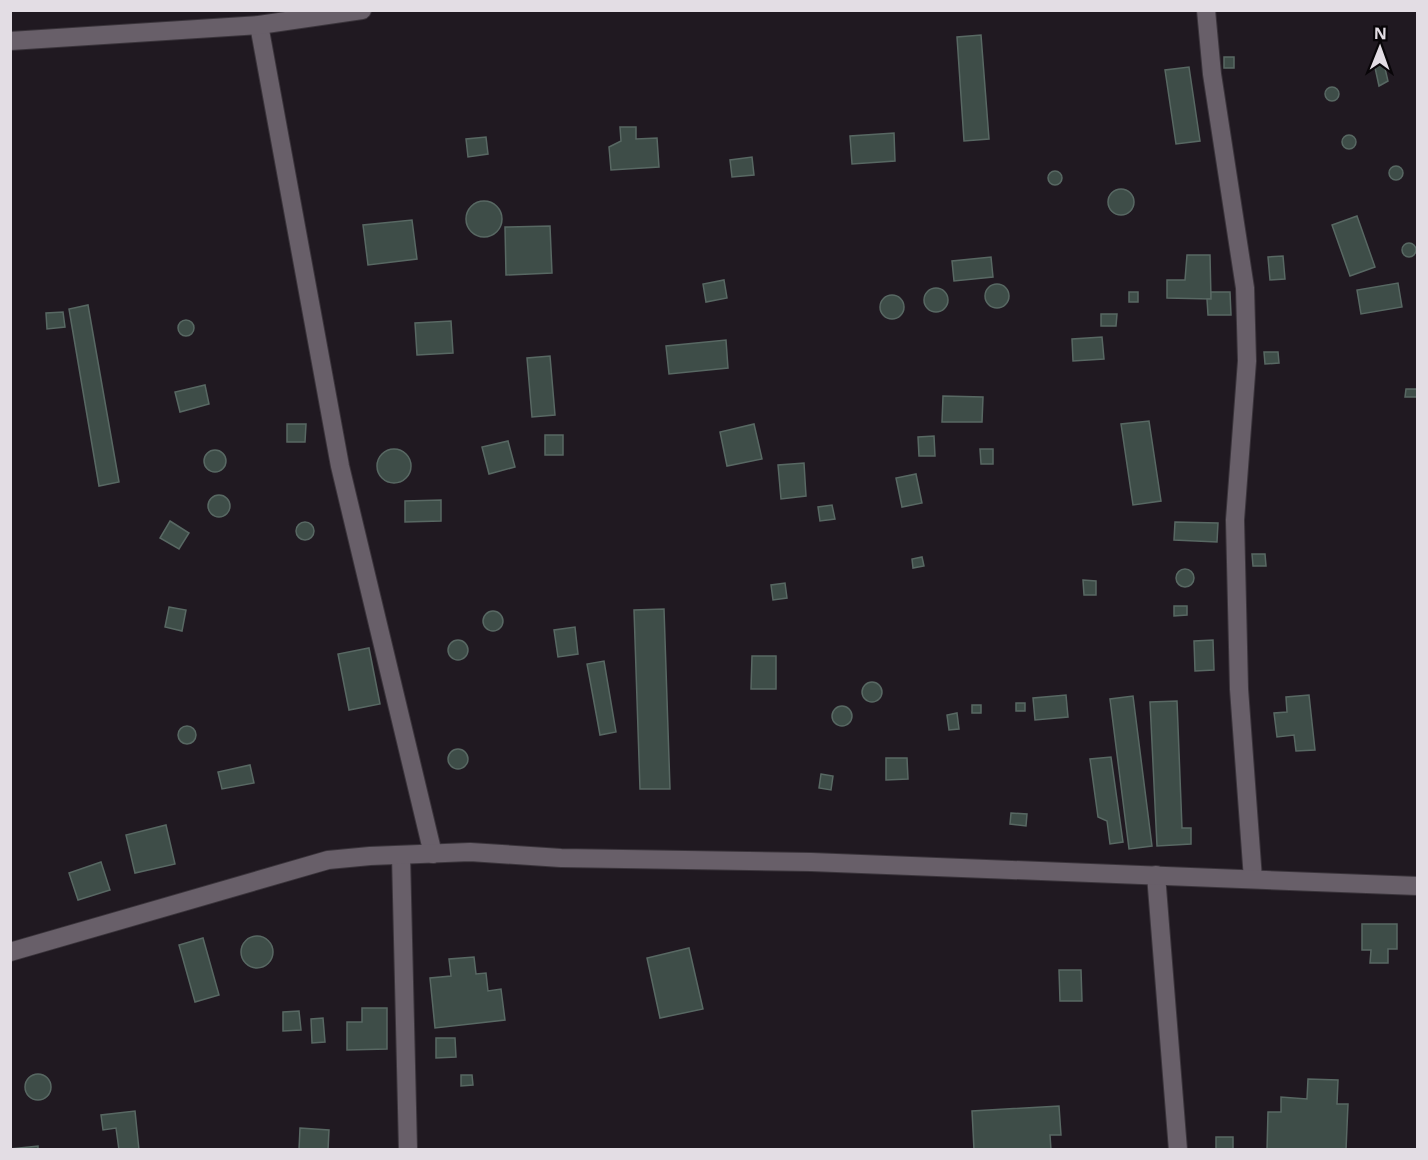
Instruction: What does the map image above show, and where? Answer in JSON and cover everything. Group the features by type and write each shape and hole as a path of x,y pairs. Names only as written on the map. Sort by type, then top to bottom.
{"street":[{"path":"10,41 259,25 362,10"},
{"path":"1206,10 1212,74 1245,288 1247,361 1235,520 1239,689 1253,879"},
{"path":"259,25 340,466 433,854"},
{"path":"10,952 328,860 401,855 470,852 561,858 811,862 1418,886"},
{"path":"401,855 408,1149"},
{"path":"1156,875 1178,1149"}],"building":[{"path":"981,35 989,139 964,141 957,37"},
{"path":"1224,57 1234,57 1234,68 1224,68"},
{"path":"1383,60 1388,81 1379,86 1374,63"},
{"path":"1189,67 1200,141 1176,144 1165,70"},
{"path":"1329,87 1335,87 1339,94 1335,101 1329,101 1325,97 1325,91"},
{"path":"620,127 636,127 636,139 657,138 659,167 611,170 609,147 621,141"},
{"path":"894,133 895,161 852,164 850,136"},
{"path":"1346,135 1352,135 1356,142 1352,149 1346,149 1342,145 1342,139"},
{"path":"486,137 488,154 468,157 466,139"},
{"path":"752,157 754,175 732,177 730,160"},
{"path":"1393,166 1399,166 1403,173 1399,180 1393,180 1389,176 1389,170"},
{"path":"1052,171 1058,171 1062,178 1058,185 1052,185 1048,181 1048,175"},
{"path":"1121,189 1130,193 1134,202 1130,211 1121,215 1112,211 1108,202 1112,193"},
{"path":"484,201 497,206 502,219 497,232 484,237 471,232 466,219 471,206"},
{"path":"1357,216 1375,267 1350,276 1332,225"},
{"path":"412,220 417,259 368,265 363,225"},
{"path":"550,226 552,273 506,275 505,227"},
{"path":"1406,243 1412,243 1416,250 1412,257 1406,257 1402,253 1402,247"},
{"path":"1187,255 1210,255 1211,299 1167,298 1167,280 1185,280"},
{"path":"1283,256 1285,279 1270,280 1268,257"},
{"path":"991,257 993,277 954,281 952,261"},
{"path":"724,280 727,298 706,302 703,284"},
{"path":"1398,283 1402,307 1361,314 1357,290"},
{"path":"997,284 1002,285 1008,291 1008,301 1002,307 997,308 992,307 986,301 985,296 986,291 992,285"},
{"path":"936,288 941,289 947,295 947,305 941,311 936,312 931,311 925,305 924,300 925,295 931,289"},
{"path":"1129,292 1138,292 1138,302 1129,302"},
{"path":"1211,292 1230,292 1231,315 1208,315 1207,299 1211,299"},
{"path":"892,295 897,296 903,302 903,312 897,318 892,319 887,318 881,312 880,307 881,302 887,296"},
{"path":"88,305 119,482 99,486 69,309"},
{"path":"63,312 65,327 47,329 46,313"},
{"path":"1101,314 1117,314 1116,326 1101,326"},
{"path":"183,320 189,320 194,328 192,334 183,336 178,331 178,325"},
{"path":"451,321 453,353 417,355 415,323"},
{"path":"1102,337 1104,359 1073,361 1072,339"},
{"path":"726,340 728,368 669,374 666,346"},
{"path":"1264,352 1278,352 1279,363 1265,364"},
{"path":"550,356 555,415 532,417 527,358"},
{"path":"205,385 209,404 180,412 175,392"},
{"path":"1406,389 1417,389 1417,397 1405,397"},
{"path":"943,396 983,397 982,422 942,422"},
{"path":"1149,421 1161,501 1133,505 1121,424"},
{"path":"287,424 306,424 305,442 287,442"},
{"path":"754,424 762,459 727,466 720,432"},
{"path":"545,435 563,435 563,455 545,455"},
{"path":"934,436 935,456 919,456 918,437"},
{"path":"508,441 515,467 489,474 482,447"},
{"path":"394,449 406,454 411,466 406,478 394,483 382,478 377,466 382,454"},
{"path":"980,449 993,449 993,464 981,464"},
{"path":"215,450 225,457 226,461 219,471 215,472 205,465 204,461 211,451"},
{"path":"804,463 806,496 781,499 778,465"},
{"path":"916,474 922,503 902,507 896,478"},
{"path":"219,495 227,498 230,506 227,514 219,517 211,514 208,506 211,498"},
{"path":"441,500 441,521 405,522 405,501"},
{"path":"832,505 835,519 820,521 818,507"},
{"path":"170,521 189,533 179,549 160,538"},
{"path":"305,522 311,525 314,531 311,537 305,540 299,537 296,531 299,525"},
{"path":"1175,522 1218,523 1217,542 1174,540"},
{"path":"1252,554 1265,554 1266,566 1253,566"},
{"path":"922,557 924,566 913,568 912,559"},
{"path":"1185,569 1191,572 1194,578 1191,584 1185,587 1179,584 1176,578 1179,572"},
{"path":"1083,580 1096,581 1096,595 1084,595"},
{"path":"785,583 787,598 773,600 771,585"},
{"path":"1174,606 1187,606 1187,615 1174,616"},
{"path":"169,607 186,610 182,631 165,627"},
{"path":"664,609 670,789 640,789 634,610"},
{"path":"493,611 500,614 503,621 500,628 493,631 486,628 483,621 486,614"},
{"path":"575,627 578,654 558,657 554,630"},
{"path":"458,640 465,643 468,650 465,657 458,660 451,657 448,650 451,643"},
{"path":"1213,640 1214,670 1195,671 1194,641"},
{"path":"369,648 380,704 349,710 338,654"},
{"path":"752,656 776,656 776,689 751,689"},
{"path":"604,661 616,732 600,735 587,664"},
{"path":"872,682 879,685 882,692 879,699 872,702 865,699 862,692 865,685"},
{"path":"1066,695 1068,717 1035,720 1033,698"},
{"path":"1309,695 1315,750 1296,751 1294,735 1277,737 1274,713 1287,712 1286,697"},
{"path":"1133,696 1152,846 1129,849 1110,699"},
{"path":"1177,701 1182,828 1191,828 1191,844 1157,846 1150,702"},
{"path":"1016,703 1025,703 1025,711 1016,711"},
{"path":"972,705 981,705 981,713 972,713"},
{"path":"842,706 849,709 852,716 849,723 842,726 835,723 832,716 835,709"},
{"path":"957,713 959,729 949,730 947,715"},
{"path":"187,726 193,729 196,735 193,741 187,744 181,741 178,735 181,729"},
{"path":"458,749 465,752 468,759 465,766 458,769 451,766 448,759 451,752"},
{"path":"1111,757 1123,842 1110,844 1107,821 1098,817 1090,759"},
{"path":"886,758 907,758 908,779 886,780"},
{"path":"250,765 254,783 222,789 218,772"},
{"path":"821,774 833,776 831,790 819,788"},
{"path":"1011,813 1027,814 1026,826 1010,824"},
{"path":"166,825 175,864 135,873 126,835"},
{"path":"101,862 110,890 78,900 69,873"},
{"path":"1362,924 1397,924 1397,949 1388,949 1388,963 1370,963 1371,950 1362,950"},
{"path":"257,936 268,941 273,952 268,963 257,968 246,963 241,952 246,941"},
{"path":"203,938 219,995 195,1002 179,945"},
{"path":"689,948 703,1009 660,1018 647,958"},
{"path":"474,957 476,974 486,973 488,991 501,989 505,1020 435,1028 430,978 451,976 449,959"},
{"path":"1059,970 1081,970 1082,1001 1060,1001"},
{"path":"362,1008 387,1008 387,1049 347,1050 347,1022 362,1022"},
{"path":"299,1011 301,1030 283,1031 283,1012"},
{"path":"323,1018 325,1042 312,1043 311,1019"},
{"path":"436,1038 455,1038 456,1057 436,1058"},
{"path":"38,1074 47,1078 51,1087 47,1096 38,1100 29,1096 25,1087 29,1078"},
{"path":"461,1075 472,1075 473,1085 461,1086"},
{"path":"1308,1079 1338,1080 1337,1104 1348,1104 1346,1150 1267,1150 1268,1112 1281,1112 1281,1097 1307,1099"},
{"path":"1059,1106 1061,1135 1050,1135 1051,1150 974,1150 972,1111"},
{"path":"135,1111 139,1150 119,1150 116,1128 103,1130 101,1115"},
{"path":"300,1128 329,1130 328,1150 299,1150"},
{"path":"1216,1137 1233,1137 1233,1150 1216,1150"},
{"path":"38,1146 38,1150 10,1150 10,1149"}]}
